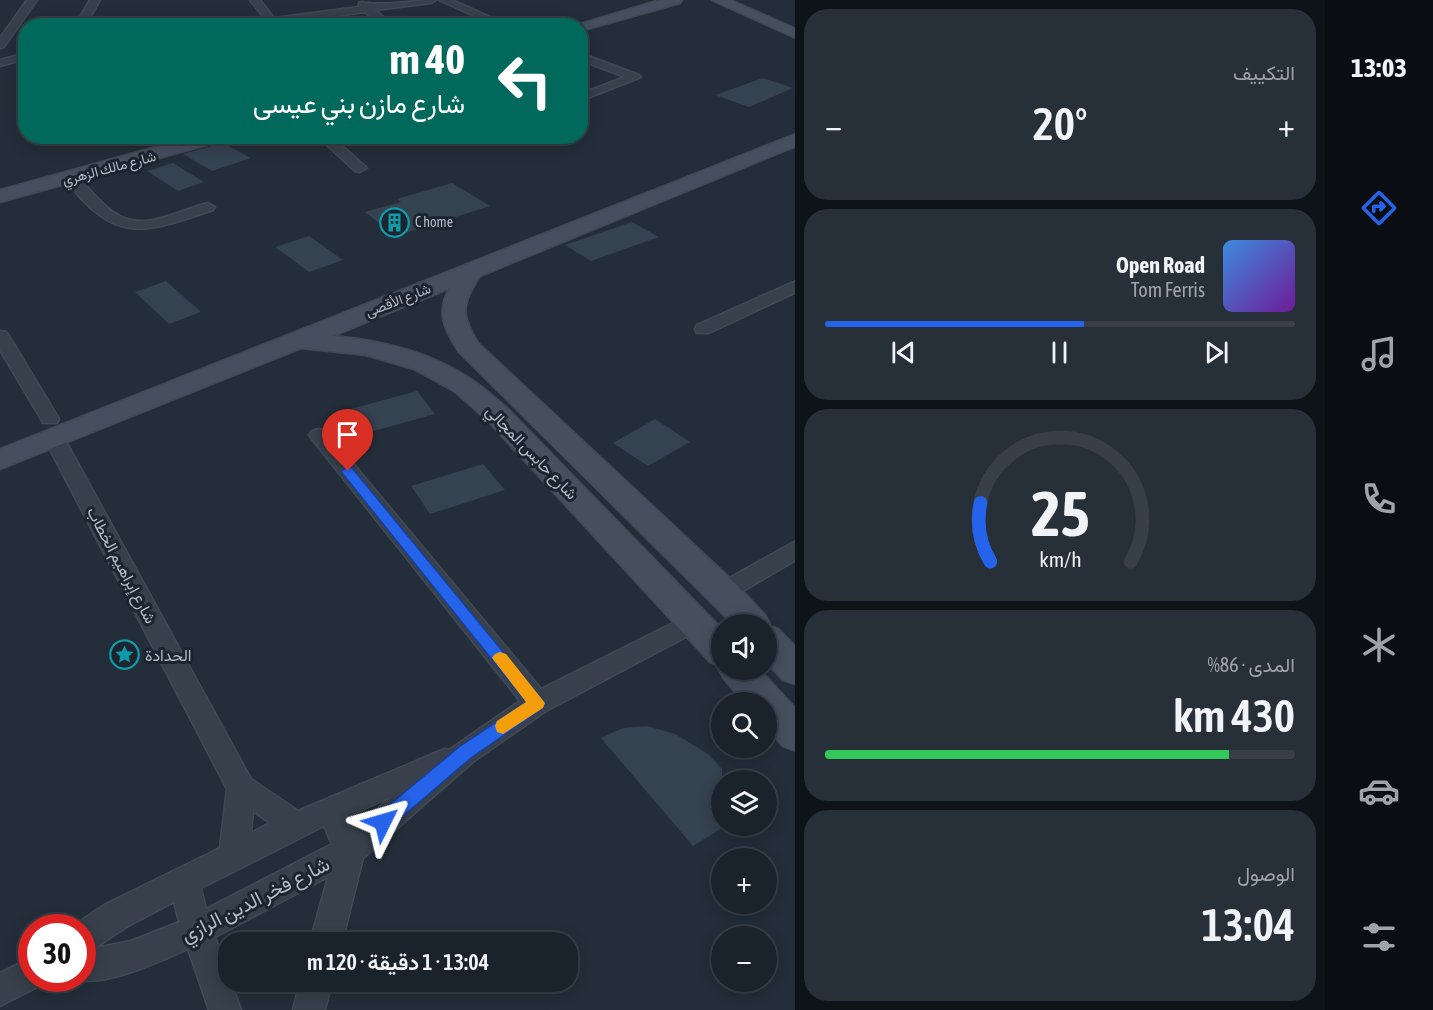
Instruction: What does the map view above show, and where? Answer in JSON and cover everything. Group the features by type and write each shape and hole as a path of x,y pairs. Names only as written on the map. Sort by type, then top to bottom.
{"street":[{"path":"19,18 32,0"},
{"path":"85,18 95,0"},
{"path":"255,0 269,18"},
{"path":"358,0 366,10 378,18"},
{"path":"303,18 431,0"},
{"path":"444,0 486,18"},
{"path":"588,21 670,1"},
{"path":"588,25 670,1"},
{"path":"712,2 738,5 795,26"},
{"path":"738,5 795,34"},
{"path":"0,45 18,20"},
{"path":"0,63 18,58"},
{"path":"588,59 635,77 588,95"},
{"name":"شارع الأقصى","path":"0,459 52,428 795,118"},
{"name":"شارع الأقصى","path":"0,438 52,428 291,342 795,139"},
{"name":"شارع مالك الزهري","path":"0,188 153,144"},
{"name":"شارع مالك الزهري","path":"0,196 190,144"},
{"path":"332,144 360,168"},
{"path":"71,178 106,215 131,227 146,226 208,207"},
{"name":"شارع حابس المجالي","path":"472,271 455,296 452,308 453,320 468,347 744,614"},
{"path":"703,329 795,286"},
{"name":"شارع إبراهيم الخطاب","path":"0,336 52,428 241,788 296,825"},
{"name":"شارع حابس المجالي","path":"291,342 360,345 425,364 460,382 498,415 711,640"},
{"path":"425,364 445,352 468,347"},
{"path":"319,435 537,703"},
{"path":"723,592 795,549"},
{"name":"شارع فخر الدين الرازي","path":"96,963 130,957 197,930 350,850 465,753 537,703 695,622"},
{"path":"777,651 795,670"},
{"path":"747,680 757,692"},
{"path":"777,715 795,735"},
{"name":"شارع فخر الدين الرازي","path":"96,929 117,915 296,825 465,753"},
{"path":"234,857 241,788"},
{"path":"329,932 350,850 330,809"},
{"path":"184,882 197,930 225,1010"},
{"path":"309,1010 313,992"}],"building":[{"path":"763,78 793,88 749,107 715,95"},
{"path":"225,144 251,158 212,171 183,154"},
{"path":"173,163 204,182 178,191 147,171"},
{"path":"452,183 490,206 396,236 365,212 401,202 397,199"},
{"path":"632,222 659,237 591,261 565,245"},
{"path":"309,236 343,260 309,272 275,247"},
{"path":"166,281 201,312 169,324 135,292"},
{"path":"417,391 435,414 363,434 347,410"},
{"path":"655,419 690,442 648,466 613,443"},
{"path":"483,464 505,490 430,514 411,486"},
{"path":"647,726 675,734 708,754 722,769 711,770 711,835 693,846 601,738 623,728"}],"slow traffic":[{"path":"500,658 537,703 503,726"}],"place":[{"name":"C home","path":"394,222"},
{"name":"الحدادة","path":"124,655"}],"route":[{"path":"348,471 537,703 465,753 383,822"}]}
